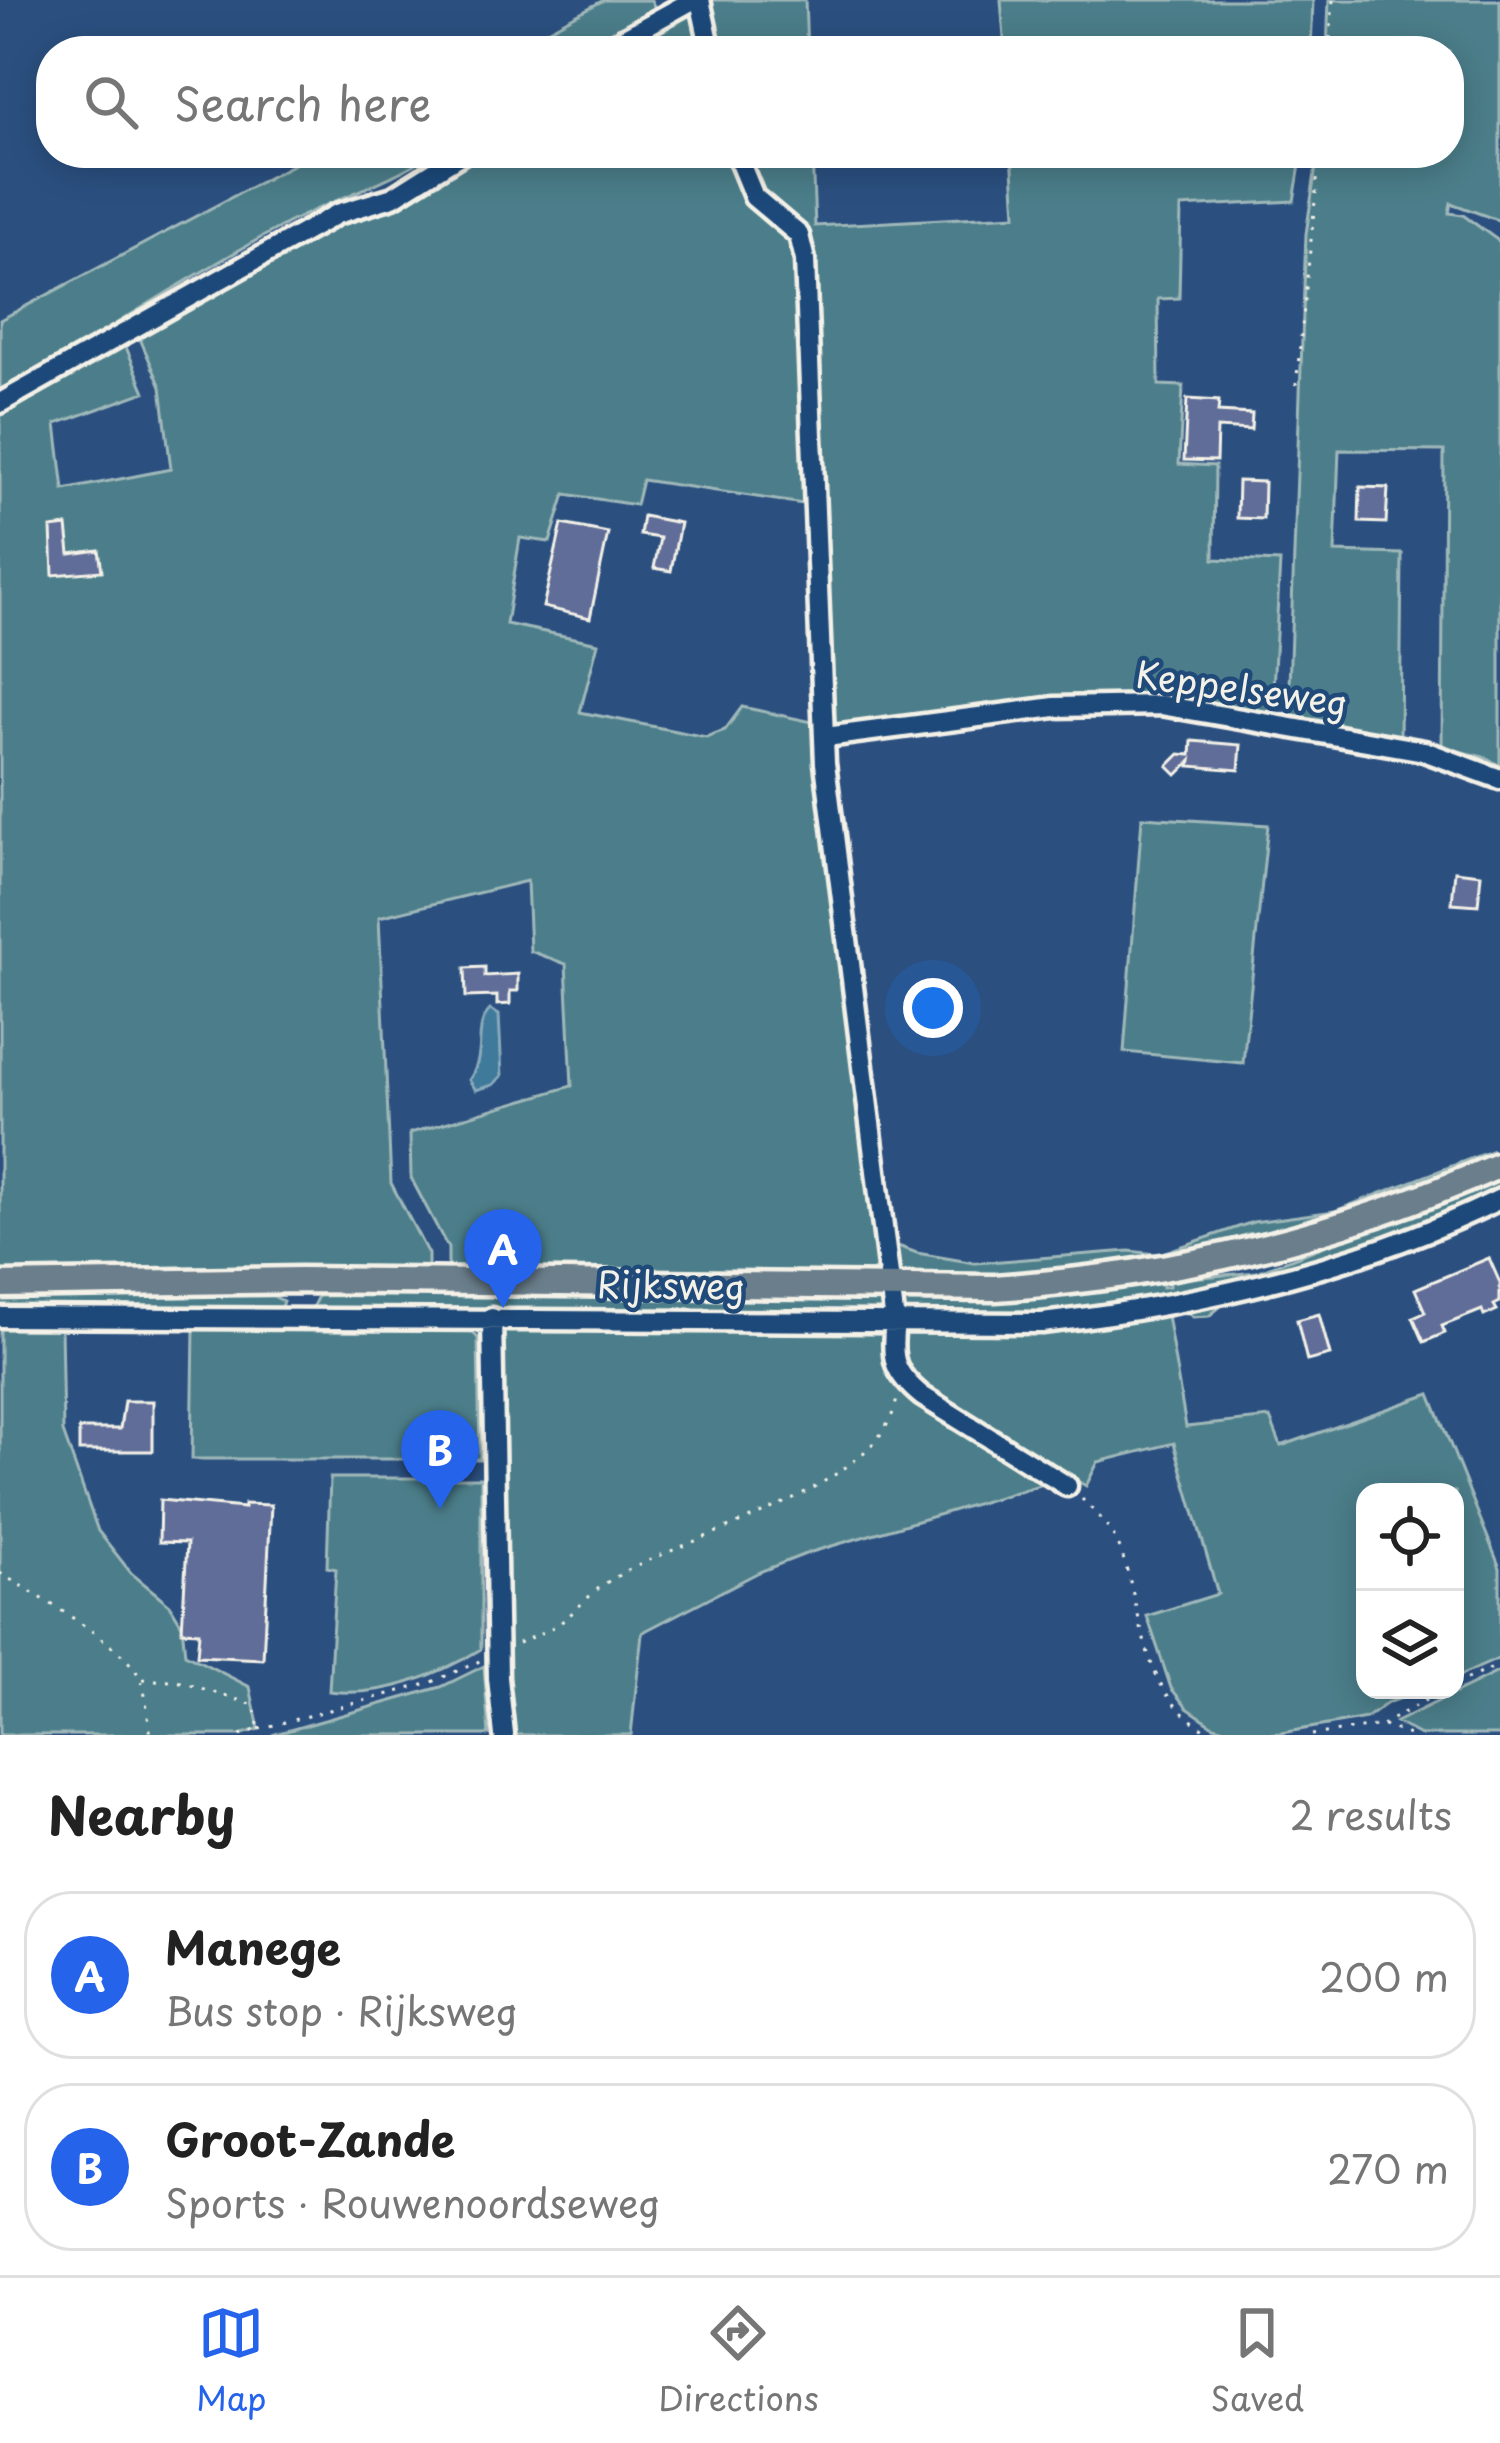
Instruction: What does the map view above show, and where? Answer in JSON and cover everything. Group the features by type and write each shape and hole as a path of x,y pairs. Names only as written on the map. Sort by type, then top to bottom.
{"main road":[{"name":"Rijksweg","path":"0,1285 300,1280 994,1288 1082,1281 1164,1270 1324,1233 1416,1202 1500,1165"}],"street":[{"path":"629,36 697,0 707,36"},
{"path":"0,403 337,214 393,197 439,168"},
{"path":"742,168 754,197 800,236 806,260 821,621 820,705 900,1378 1067,1486"},
{"name":"Keppelseweg","path":"826,737 1055,707 1161,705 1424,751 1500,779"},
{"name":"Rijksweg","path":"0,1317 1042,1323 1170,1306 1394,1244 1500,1199"},
{"path":"300,1280 302,1317"},
{"path":"492,1318 497,1653 504,1735"}],"path":[{"path":"1330,36 1333,0"},
{"path":"1296,385 1318,168"},
{"path":"240,1735 430,1682 557,1625 609,1580 754,1518 866,1454 894,1418 900,1378"},
{"path":"1067,1486 1091,1508 1120,1547 1151,1663 1172,1706 1200,1728 1218,1735"},
{"path":"1,1576 88,1629 141,1678 182,1682 254,1705 259,1729"},
{"path":"1464,1680 1500,1665"},
{"path":"141,1678 151,1735"},
{"path":"1312,1735 1381,1725 1427,1699"},
{"path":"1381,1725 1409,1735"}],"green space":[{"path":"604,0 651,0 656,10 607,36 536,36"},
{"path":"710,0 805,0 806,36 717,36"},
{"path":"1001,0 1313,0 1312,36 1004,36"},
{"path":"1329,0 1500,0 1500,221 1451,203 1449,213 1463,215 1500,242 1500,766 1442,747 1444,451 1339,450 1335,552 1402,554 1400,740 1290,718 1288,713 1306,234 1316,168 1464,168 1464,36 1328,36"},
{"path":"687,10 694,12 700,36 634,36"},
{"path":"287,168 407,168 248,245 0,395 0,320"},
{"path":"432,168 734,168 762,212 795,240 810,505 642,480 636,505 565,494 550,542 520,538 506,624 598,643 580,712 706,737 725,730 742,707 817,723 817,760 878,1267 871,1273 448,1271 448,1248 411,1178 410,1133 572,1086 566,964 530,951 527,881 379,917 391,1183 428,1254 428,1271 185,1269 157,1276 0,1275 0,407 120,333 145,392 56,424 64,490 171,469 161,387 134,325"},
{"path":"750,168 813,168 815,226 1016,215 1013,168 1300,168 1294,201 1181,207 1179,298 1158,299 1159,385 1183,386 1179,464 1215,466 1214,559 1280,562 1272,707 1267,712 1187,702 840,729 830,723 810,238 759,191"},
{"path":"1142,817 1268,825 1243,1063 1124,1052"},
{"path":"1491,1151 1491,1159 1310,1225 1248,1234 1166,1259 1165,1252 1253,1222 1335,1211"},
{"path":"1500,1178 1500,1194 1336,1256 1209,1292 1070,1313 908,1317 900,1312 904,1303 918,1298 1062,1292 1162,1281 1163,1287 1169,1286 1169,1280 1257,1272"},
{"path":"895,1245 975,1263 1129,1251 1157,1254 1158,1261 1006,1276 910,1279 895,1269"},
{"path":"1266,1289 1269,1295 1221,1306 1209,1316 1193,1317 1186,1311 1167,1315 1186,1427 1270,1418 1281,1446 1430,1394 1500,1568 1500,1658 1464,1674 1464,1483 1356,1483 1356,1699 1398,1699 1366,1718 1282,1733 1248,1735 1214,1726 1187,1708 1171,1688 1147,1616 1218,1594 1174,1443 1098,1462 1086,1486 931,1396 918,1381 905,1348 907,1328 954,1329"},
{"path":"0,1295 273,1296 283,1301 280,1310 0,1311"},
{"path":"881,1295 888,1318 320,1311 313,1306 318,1296"},
{"path":"61,1326 63,1432 98,1531 131,1573 170,1605 182,1625 185,1654 250,1687 259,1729 240,1735 0,1735 0,1327"},
{"path":"194,1327 467,1327 478,1338 480,1459 192,1459"},
{"path":"497,1327 884,1330 884,1366 890,1377 1050,1482 808,1553 759,1572 642,1633 631,1735 505,1735"},
{"path":"330,1478 481,1478 481,1649 408,1683 368,1691 329,1691 336,1569 327,1567"},
{"path":"484,1666 489,1735 272,1735 441,1687"},
{"path":"1500,1671 1500,1735 1420,1735 1396,1722 1443,1699 1464,1699 1464,1689"}],"water":[{"path":"490,1010 499,1015 502,1076 493,1085 476,1090 469,1080"}],"building":[{"path":"1187,399 1219,401 1218,412 1252,414 1251,430 1217,428 1216,461 1184,460"},
{"path":"1238,481 1264,482 1263,519 1237,518"},
{"path":"1360,487 1388,488 1386,523 1359,522"},
{"path":"643,516 680,523 671,571 654,568 660,538 640,535"},
{"path":"562,524 608,533 590,618 543,607"},
{"path":"67,526 70,554 99,550 102,571 53,575 51,528"},
{"path":"1192,741 1241,745 1239,770 1190,766 1191,761 1177,775 1168,766 1180,754 1191,755"},
{"path":"1455,871 1481,874 1478,905 1452,903"},
{"path":"485,967 485,976 518,974 518,991 510,991 510,1004 497,1005 497,996 466,997 465,968"},
{"path":"1489,1258 1500,1283 1497,1310 1484,1316 1482,1310 1442,1326 1445,1333 1424,1342 1413,1317 1425,1312 1415,1289"},
{"path":"1319,1314 1330,1355 1307,1361 1297,1320"},
{"path":"124,1401 153,1401 153,1451 79,1451 79,1429 120,1429"},
{"path":"160,1500 244,1508 244,1504 271,1505 263,1659 197,1656 199,1632 182,1631 187,1543 159,1542"}],"place":[{"name":"Manege","path":"503,1308"},
{"name":"Groot-Zande","path":"440,1509"}]}
